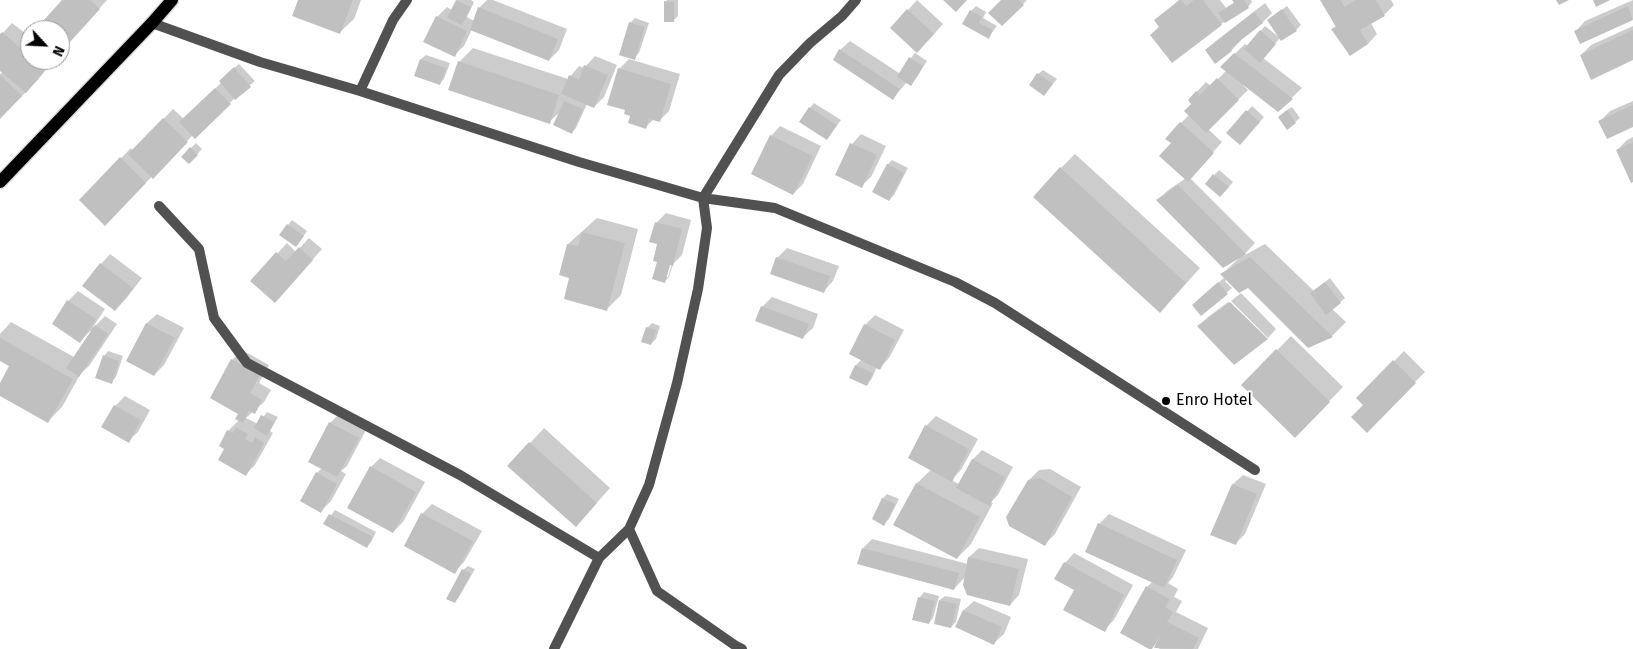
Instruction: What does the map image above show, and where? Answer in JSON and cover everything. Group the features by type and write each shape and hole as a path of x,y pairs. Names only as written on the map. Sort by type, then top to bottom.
{"main road":[{"path":"0,182 172,0"}],"street":[{"path":"360,91 393,20 407,0"},
{"path":"554,649 599,558 629,529 649,485 677,383 698,289 708,228 703,198 779,75 810,43 842,16 856,0"},
{"path":"152,23 260,62 360,91 579,162 703,198 775,208 955,282 995,303 1254,470"},
{"path":"159,206 199,249 214,318 247,363 460,475 599,558"},
{"path":"629,529 657,591 742,649"}],"building":[{"path":"62,0 90,0 100,9 70,42 70,20 44,20"},
{"path":"298,0 353,0 340,34 292,16"},
{"path":"456,0 471,7 462,25 447,18"},
{"path":"943,0 967,0 956,12"},
{"path":"1001,0 1019,0 1024,5 1002,26 988,13"},
{"path":"1180,0 1186,6 1194,0 1203,0 1222,25 1172,63 1150,35 1159,27 1154,20"},
{"path":"1232,0 1244,0 1249,8 1225,23 1218,13 1234,3"},
{"path":"1320,0 1341,0 1344,7 1356,0 1376,0 1385,16 1360,30 1368,44 1350,56 1331,29 1336,27"},
{"path":"1556,0 1569,0 1559,5"},
{"path":"1593,0 1610,0 1596,7"},
{"path":"664,1 674,2 674,22 664,22"},
{"path":"1628,6 1633,20 1580,44 1574,31"},
{"path":"478,7 558,39 549,61 470,30"},
{"path":"907,9 934,34 917,53 890,28"},
{"path":"1282,9 1297,31 1281,41 1267,20"},
{"path":"970,10 982,17 979,23 993,30 989,39 962,24"},
{"path":"1254,12 1263,23 1231,48 1232,51 1215,64 1205,50"},
{"path":"436,16 467,31 455,57 423,42"},
{"path":"629,22 645,27 635,60 619,55"},
{"path":"1260,30 1276,44 1260,63 1244,49"},
{"path":"1633,30 1633,60 1591,80 1580,55"},
{"path":"2,32 20,47 20,70 45,70 26,93 0,71 0,34"},
{"path":"839,49 900,89 893,100 833,60"},
{"path":"1234,53 1293,99 1278,112 1220,67"},
{"path":"909,57 923,66 911,86 897,77"},
{"path":"420,59 446,68 440,85 414,76"},
{"path":"458,61 559,95 550,124 448,90"},
{"path":"584,65 608,75 594,108 561,94 569,75 579,80"},
{"path":"234,67 251,87 235,100 219,81"},
{"path":"618,68 671,84 660,122 649,119 646,129 628,123 630,116 624,114 625,110 607,105"},
{"path":"1037,73 1053,84 1044,96 1029,85"},
{"path":"0,75 22,96 0,119"},
{"path":"1217,78 1239,100 1206,133 1184,111 1191,104 1188,100 1196,91 1200,95"},
{"path":"215,88 231,104 195,139 179,122"},
{"path":"564,101 583,109 572,134 553,125"},
{"path":"1633,105 1633,127 1607,139 1598,121"},
{"path":"809,107 837,125 827,140 799,122"},
{"path":"1246,110 1260,122 1240,145 1226,133"},
{"path":"1287,110 1296,123 1287,130 1278,117"},
{"path":"163,118 188,142 153,179 128,154"},
{"path":"1180,122 1214,153 1188,182 1159,156 1171,143 1165,139"},
{"path":"770,135 813,156 793,195 751,174"},
{"path":"1633,142 1633,182 1631,183 1616,150"},
{"path":"850,143 877,155 862,188 835,175"},
{"path":"190,147 198,155 189,164 181,157"},
{"path":"120,157 146,183 105,226 79,200"},
{"path":"887,164 904,173 889,201 872,192"},
{"path":"1060,167 1186,283 1160,313 1033,197"},
{"path":"1213,174 1229,187 1220,197 1205,184"},
{"path":"1178,185 1246,254 1223,268 1156,200"},
{"path":"655,222 682,229 673,266 670,265 665,283 652,279 657,262 653,261 657,244 649,242"},
{"path":"287,224 304,236 296,247 279,235"},
{"path":"582,232 625,243 607,311 564,299 569,278 559,275 567,244 578,246"},
{"path":"299,247 313,260 275,303 250,281 276,252 286,261"},
{"path":"776,257 830,276 824,293 770,274"},
{"path":"1250,257 1333,337 1308,348 1248,288 1239,293 1220,274"},
{"path":"100,263 133,288 115,311 82,286"},
{"path":"1218,282 1228,294 1201,316 1192,305"},
{"path":"1325,282 1341,303 1326,315 1310,293"},
{"path":"67,300 96,319 80,343 52,324"},
{"path":"1230,302 1268,339 1234,365 1197,326"},
{"path":"761,306 809,324 803,339 755,321"},
{"path":"146,323 175,338 154,376 126,361"},
{"path":"864,324 895,340 880,370 849,354"},
{"path":"95,325 108,334 79,377 66,368"},
{"path":"646,327 656,330 651,345 641,342"},
{"path":"0,338 73,379 48,423 0,396 0,383 9,366 0,361"},
{"path":"1276,349 1330,402 1295,438 1241,385"},
{"path":"103,355 119,361 112,384 95,378"},
{"path":"231,359 260,375 250,393 262,400 255,414 249,411 243,423 235,419 238,414 210,398"},
{"path":"1393,360 1416,383 1367,433 1351,417 1363,405 1356,398"},
{"path":"855,365 873,373 867,386 849,378"},
{"path":"114,405 141,420 129,443 101,427"},
{"path":"261,415 274,422 267,436 254,428"},
{"path":"329,422 359,438 337,477 308,462"},
{"path":"925,425 969,449 952,482 908,458"},
{"path":"236,427 248,434 245,439 252,443 255,437 264,443 246,476 218,460 224,449 219,446 227,430 233,433"},
{"path":"529,442 597,503 576,527 507,466"},
{"path":"972,459 1005,477 989,506 956,488"},
{"path":"370,466 416,492 393,533 347,508"},
{"path":"316,472 337,484 321,513 300,501"},
{"path":"1040,478 1072,497 1045,546 1009,526 1006,517 1028,480"},
{"path":"916,483 980,517 957,559 893,525"},
{"path":"1232,484 1257,494 1236,545 1210,535"},
{"path":"882,498 895,504 884,526 872,519"},
{"path":"421,513 473,541 455,574 404,546"},
{"path":"329,514 373,537 367,548 323,524"},
{"path":"1098,523 1177,560 1164,588 1085,552"},
{"path":"862,548 959,573 954,590 857,564"},
{"path":"968,557 1019,569 1010,606 967,595 963,585"},
{"path":"1064,562 1124,595 1105,632 1063,610 1074,590 1054,579"},
{"path":"462,569 471,574 455,603 446,599"},
{"path":"1146,586 1170,599 1165,607 1173,612 1167,622 1199,638 1193,649 1154,648 1162,631 1152,649 1120,633"},
{"path":"918,597 935,601 929,624 912,620"},
{"path":"939,600 957,604 951,628 934,624"},
{"path":"963,610 1002,627 994,645 955,627"}],"place":[{"name":"Enro Hotel","path":"1166,401"}]}
